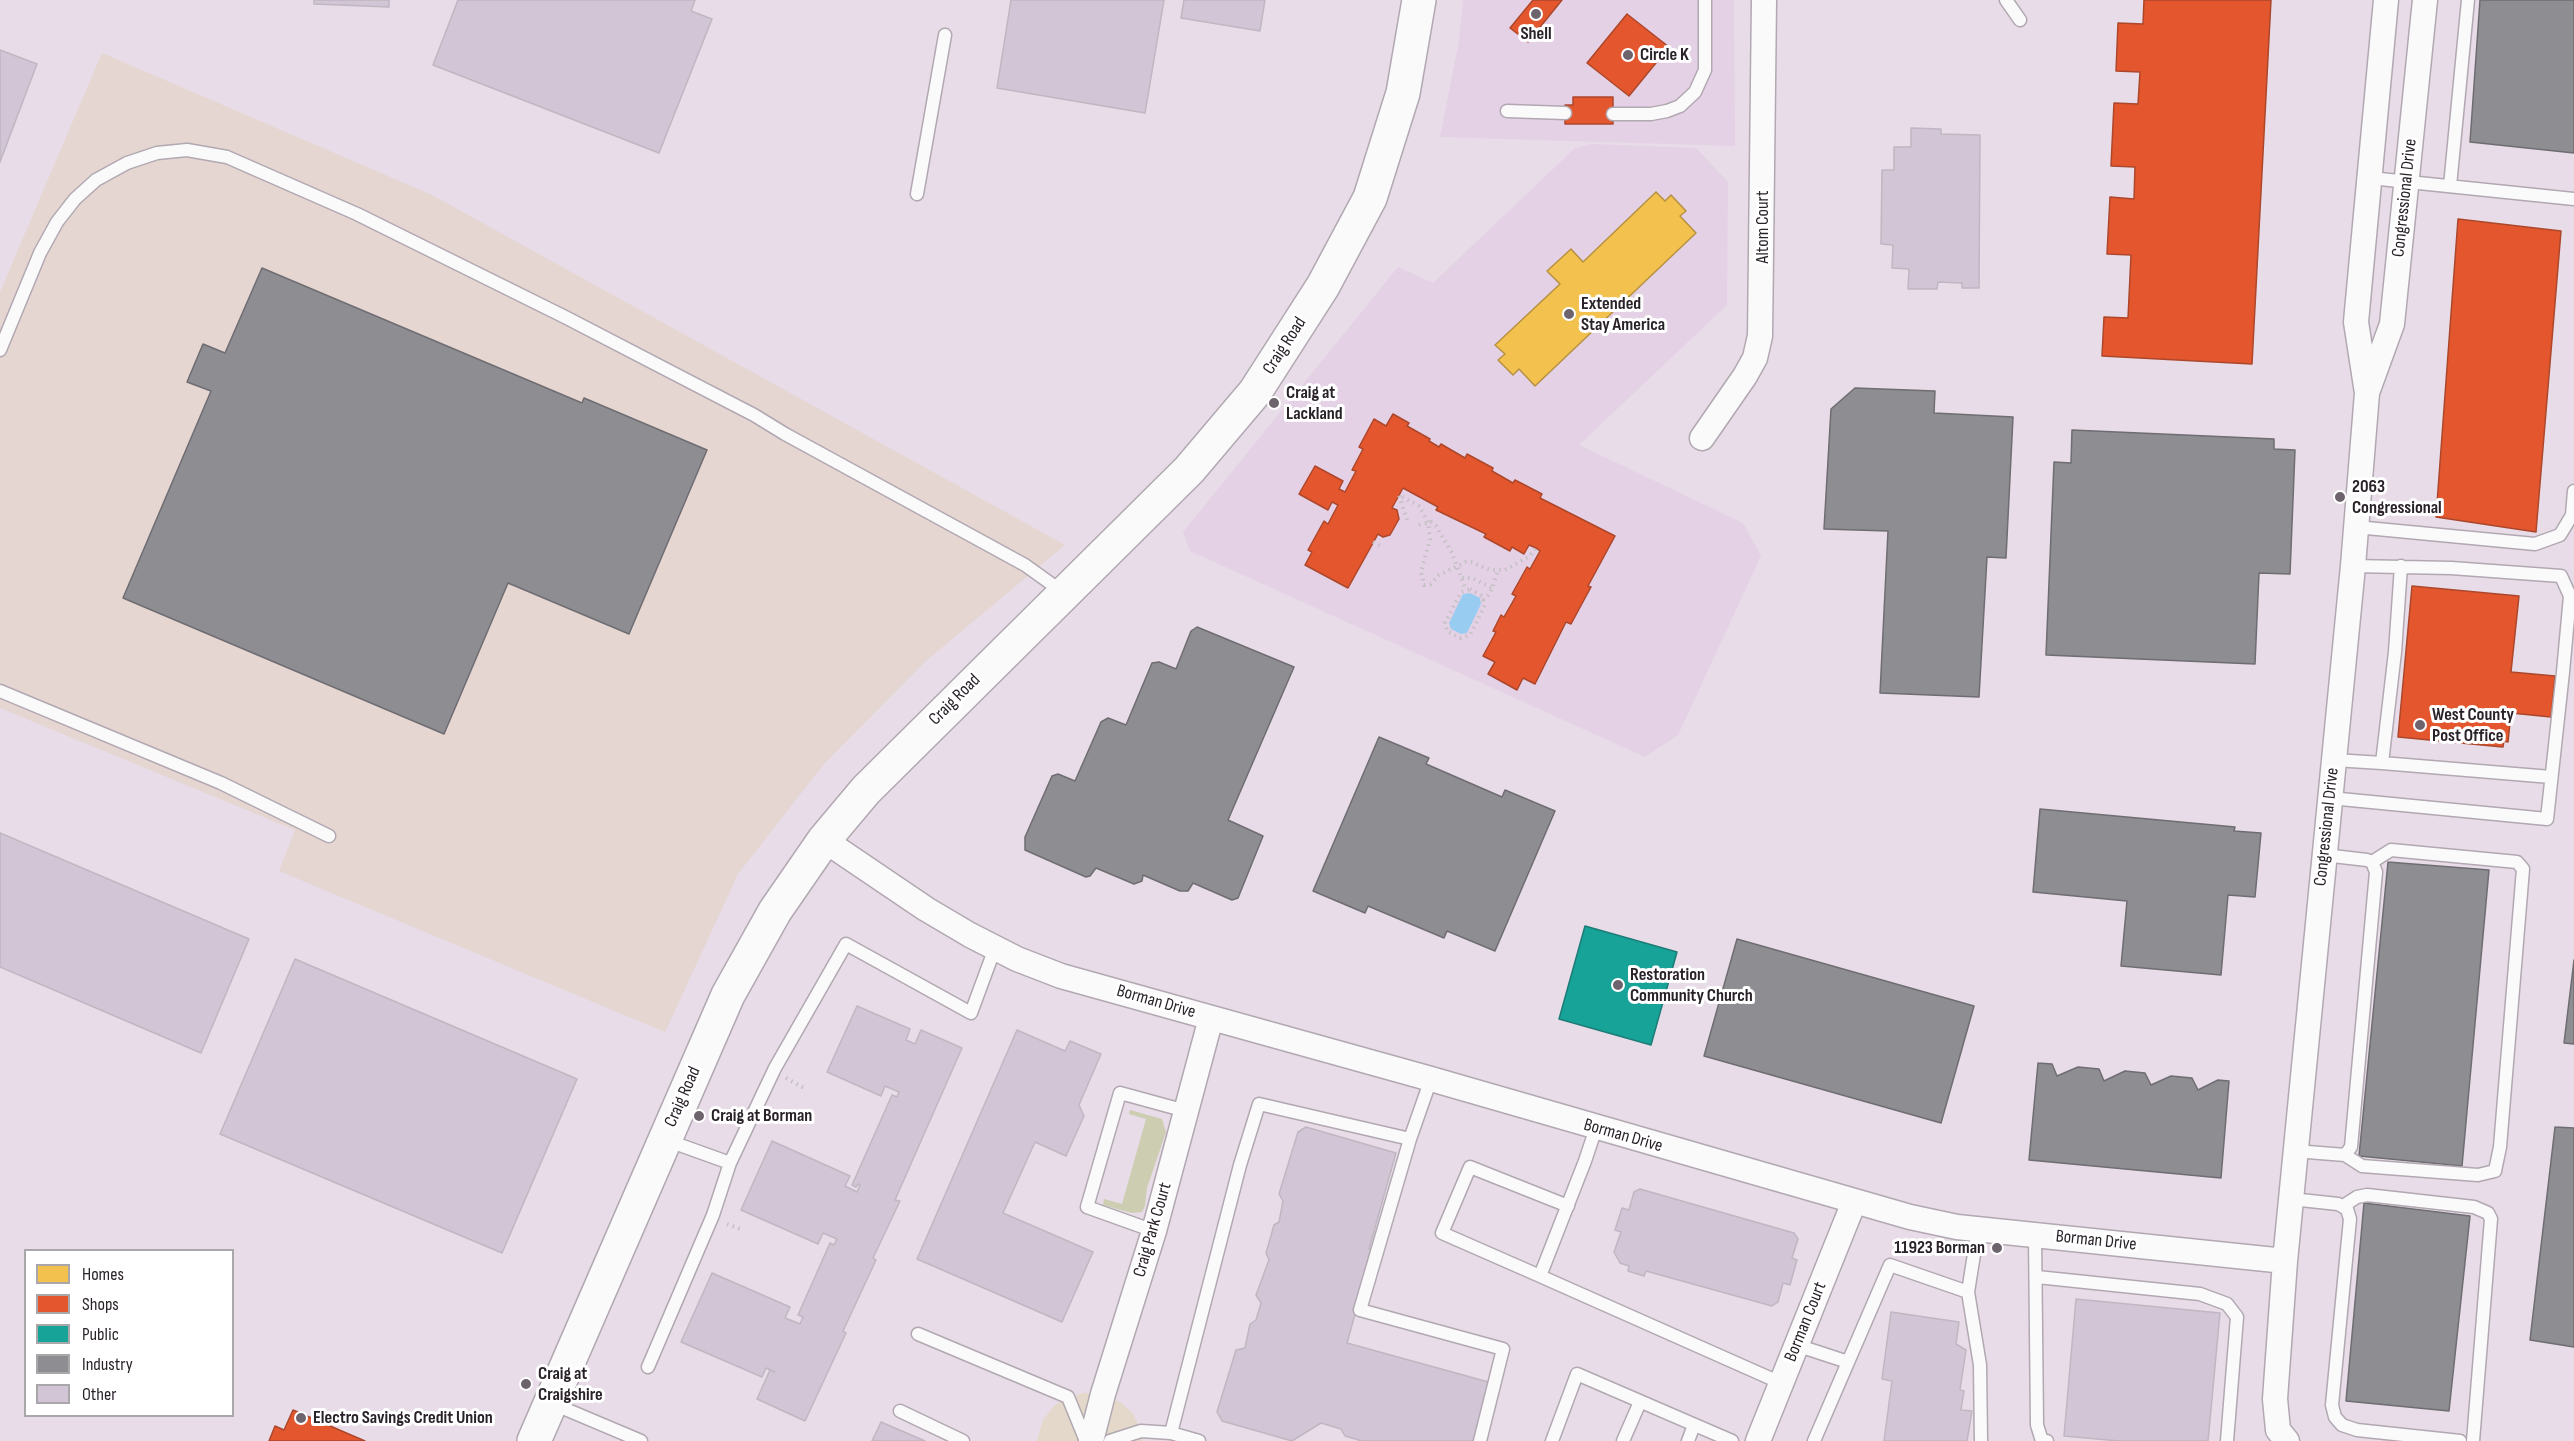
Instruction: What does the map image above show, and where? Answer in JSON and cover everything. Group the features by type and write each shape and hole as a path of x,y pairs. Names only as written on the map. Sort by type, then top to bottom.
{"main road":[{"name":"Craig Road","path":"534,1441 728,994 775,911 824,840 866,790 1189,470 1261,383 1319,293 1370,198 1388,147 1403,93 1419,0"}],"street":[{"name":"Altom Court","path":"1702,438 1745,376 1755,358 1760,336 1764,0"},
{"name":"Congressional Drive","path":"2284,1261 2353,566 2367,393 2356,322 2386,0"},
{"name":"Congressional Drive","path":"2367,393 2392,324 2425,0"},
{"name":"Borman Drive","path":"824,840 926,909 995,948 1061,976 1431,1079 1910,1217 1978,1229 2284,1261"},
{"name":"Craig Park Court","path":"1091,1441 1103,1394 1154,1231 1211,1018"},
{"name":"Borman Court","path":"1758,1441 1854,1202"},
{"path":"2284,1261 2275,1399 2278,1430 2287,1441"}],"lane":[{"path":"1613,114 1651,114 1667,111 1680,106 1695,92 1706,70 1705,0"},
{"path":"2006,0 2020,20"},
{"path":"2450,186 2468,0"},
{"path":"917,194 945,35"},
{"path":"1507,111 1565,113"},
{"path":"0,350 40,253 57,222 75,199 96,180 127,164 156,153 187,150 227,157 357,214 565,317 754,415 1025,565 1065,593"},
{"path":"2370,178 2574,199"},
{"path":"2356,527 2535,544 2560,534 2572,515 2574,491"},
{"path":"2330,798 2547,819 2570,596 2561,576 2401,566 2353,566"},
{"path":"2382,763 2395,652 2401,566"},
{"path":"0,691 221,783 330,836"},
{"path":"2334,760 2551,777"},
{"path":"2295,1151 2345,1155 2362,1166 2478,1175 2495,1171 2501,1135 2523,869 2517,862 2391,850 2372,862 2324,855"},
{"path":"2345,1155 2351,1147 2376,872 2372,862"},
{"path":"648,1367 712,1215 730,1163 775,1068 846,944 971,1013 995,948"},
{"path":"1431,1079 1410,1139 1360,1310 1503,1349 1480,1441"},
{"path":"1154,1231 1087,1207 1120,1093 1186,1111"},
{"path":"1171,1432 1237,1176 1259,1104 1410,1139"},
{"path":"1540,1276 1596,1128"},
{"path":"664,1140 730,1163"},
{"path":"1568,1206 1470,1167 1442,1233 1781,1383"},
{"path":"2291,1198 2343,1206 2357,1197 2367,1195 2474,1207 2488,1213 2491,1219 2473,1441"},
{"path":"2343,1206 2350,1220 2332,1405 2335,1417 2342,1425 2357,1431 2460,1441"},
{"path":"1978,1229 1968,1292 1980,1365 1981,1441"},
{"path":"2035,1234 2037,1425 2042,1441 2047,1441"},
{"path":"1814,1441 1890,1265 1968,1292"},
{"path":"2037,1277 2200,1294 2227,1304 2237,1317 2227,1441"},
{"path":"918,1334 1068,1397 1086,1441"},
{"path":"1796,1345 1848,1362"},
{"path":"1552,1441 1577,1374 1732,1441"},
{"path":"1623,1441 1640,1402"},
{"path":"550,1403 619,1437 641,1441"},
{"path":"900,1410 963,1441"},
{"path":"1688,1441 1694,1425"},
{"path":"1110,1441 1141,1431 1171,1432 1199,1441"}],"path":[{"path":"1407,520 1399,495 1419,506 1428,522 1430,539 1421,572 1424,585 1431,584 1439,575 1457,565 1472,562 1498,572"},
{"path":"1419,525 1434,523 1457,565 1466,590"},
{"path":"1373,542 1383,547"},
{"path":"1484,600 1498,572 1522,561 1536,548"},
{"path":"1462,578 1472,578 1492,588"},
{"path":"1470,589 1482,596 1485,605 1470,635 1460,638 1447,631 1446,622 1461,592 1466,590 1470,589"},
{"path":"784,1076 804,1088"},
{"path":"722,1221 740,1229"}],"shaded area":[{"path":"1463,0 1734,0 1735,146 1440,137 1459,41"},
{"path":"102,53 432,195 1065,545 927,660 823,765 738,874 665,1032 279,871 295,830 0,708 0,292"},
{"path":"1592,144 1696,148 1728,182 1727,305 1579,445 1743,523 1761,556 1678,735 1645,757 1190,551 1183,532 1398,267 1433,283 1575,148"}],"green space":[{"path":"1130,1110 1162,1119 1166,1132 1147,1188 1145,1206 1142,1212 1132,1213 1103,1205 1104,1199 1122,1204 1146,1119 1129,1114"}],"sand":[{"path":"1084,1393 1103,1394 1120,1402 1133,1414 1143,1441 1037,1441 1043,1420 1054,1406 1068,1397"}],"water":[{"path":"1470,593 1480,598 1481,604 1467,633 1461,634 1451,629 1449,623 1463,594"}],"building: Homes":[{"name":"Extended Stay America","path":"1656,192 1665,201 1671,195 1686,211 1680,216 1696,233 1535,386 1519,369 1513,375 1498,360 1505,354 1495,345 1560,284 1547,271 1571,249 1583,262"}],"building: Shops":[{"name":"Shell","path":"1533,0 1562,0 1528,42 1510,28"},
{"path":"2144,0 2271,0 2252,364 2102,356 2104,317 2128,318 2131,255 2107,254 2110,197 2134,199 2135,167 2111,166 2114,103 2138,104 2140,72 2116,71 2118,23 2143,24"},
{"name":"Circle K","path":"1627,14 1669,47 1629,96 1587,63"},
{"path":"1573,97 1613,97 1613,124 1565,124 1565,105 1573,105"},
{"path":"2458,219 2561,231 2536,532 2436,517"},
{"path":"1393,414 1409,423 1407,426 1439,447 1441,444 1465,458 1467,454 1493,468 1492,471 1513,483 1515,480 1542,494 1540,498 1615,536 1571,624 1566,622 1535,684 1523,678 1517,690 1488,674 1495,662 1483,656 1496,632 1493,631 1501,615 1504,617 1516,596 1512,594 1527,567 1530,569 1540,551 1536,548 1529,545 1524,554 1512,547 1510,551 1484,537 1486,534 1436,510 1438,507 1403,488 1392,508 1397,510 1399,519 1390,535 1383,537 1378,534 1348,588 1305,565 1312,552 1308,550 1324,521 1328,524 1338,505 1332,502 1328,510 1299,494 1315,466 1343,481 1339,489 1345,492 1356,471 1352,470 1363,449 1359,447 1374,419 1386,426"},
{"path":"2412,586 2519,596 2511,672 2555,676 2551,717 2511,713 2508,742 2504,741 2503,747 2398,737"},
{"name":"Electro Savings Credit Union","path":"293,1410 365,1441 269,1441 275,1426 284,1430"}],"building: Public":[{"name":"Restoration Community Church","path":"1585,926 1677,952 1651,1045 1559,1019"}],"building: Industry":[{"path":"2480,0 2574,0 2574,153 2470,142"},
{"path":"262,268 582,403 584,398 707,450 629,634 508,583 444,734 123,598 211,391 187,382 203,344 225,353"},
{"path":"1855,388 1935,391 1934,413 2013,417 2006,558 1987,557 1979,697 1880,693 1888,531 1824,529 1831,409"},
{"path":"2072,430 2274,439 2274,449 2295,450 2290,574 2259,573 2255,664 2046,655 2054,462 2071,463"},
{"path":"1197,627 1294,667 1228,820 1263,836 1238,898 1232,900 1193,883 1188,891 1180,891 1143,875 1142,881 1134,884 1096,868 1090,876 1086,877 1025,850 1025,837 1052,776 1058,774 1075,781 1101,722 1108,718 1126,725 1152,663 1159,662 1176,669 1191,631"},
{"path":"1379,737 1429,758 1426,764 1502,797 1505,790 1555,811 1495,951 1447,931 1444,938 1368,906 1365,913 1313,891"},
{"path":"2040,809 2235,827 2234,831 2261,833 2255,897 2228,895 2221,975 2121,966 2127,901 2033,892"},
{"path":"2388,862 2489,870 2462,1166 2359,1156"},
{"path":"1737,939 1974,1006 1941,1123 1704,1056"},
{"path":"2574,960 2574,1044 2564,1043"},
{"path":"2038,1063 2052,1064 2057,1076 2078,1067 2099,1069 2104,1081 2125,1071 2145,1073 2151,1085 2171,1076 2192,1078 2198,1090 2218,1080 2229,1081 2221,1178 2029,1160"},
{"path":"2555,1127 2574,1128 2574,1347 2530,1340"},
{"path":"2364,1203 2470,1216 2449,1411 2346,1401"}],"building: Other":[{"path":"314,0 389,0 389,7 314,4"},
{"path":"458,0 695,0 691,11 712,19 659,153 433,65"},
{"path":"1011,0 1164,0 1145,113 997,88"},
{"path":"1184,0 1265,0 1260,31 1181,18"},
{"path":"0,50 37,64 0,162"},
{"path":"1911,128 1941,129 1941,134 1980,135 1979,288 1962,288 1962,283 1938,282 1937,289 1908,289 1909,269 1892,268 1893,245 1881,244 1882,170 1894,170 1894,147 1911,147"},
{"path":"0,833 249,939 201,1053 0,967"},
{"path":"295,959 577,1079 502,1253 220,1134"},
{"path":"857,1006 910,1029 906,1040 915,1044 921,1030 962,1048 895,1200 900,1201 873,1258 876,1260 843,1331 846,1333 805,1421 757,1399 770,1370 775,1372 766,1368 762,1377 681,1342 712,1273 790,1307 785,1318 800,1324 803,1317 798,1315 830,1243 834,1245 837,1239 823,1233 818,1244 741,1210 772,1141 850,1176 845,1186 857,1192 860,1185 856,1187 852,1185 892,1095 897,1097 899,1092 885,1086 881,1096 827,1072"},
{"path":"1017,1030 1065,1051 1070,1041 1101,1054 1079,1105 1084,1116 1066,1156 1035,1142 1003,1213 1093,1252 1062,1322 917,1259"},
{"path":"1306,1127 1396,1153 1369,1249 1373,1250 1347,1343 1492,1383 1475,1441 1362,1441 1345,1436 1341,1429 1321,1423 1292,1441 1222,1421 1217,1412 1236,1350 1245,1348 1250,1324 1256,1320 1261,1303 1256,1295 1269,1260 1266,1253 1274,1225 1279,1222 1283,1201 1279,1194 1298,1132"},
{"path":"1640,1189 1794,1233 1798,1239 1792,1258 1797,1260 1790,1285 1783,1283 1778,1302 1772,1306 1646,1271 1644,1276 1628,1271 1629,1266 1620,1263 1614,1252 1621,1232 1615,1230 1622,1208 1629,1210 1634,1192"},
{"path":"2076,1299 2220,1313 2208,1441 2119,1441 2064,1436"},
{"path":"1891,1312 1959,1322 1956,1344 1966,1350 1960,1390 1964,1391 1961,1410 1972,1411 1967,1441 1884,1441 1892,1381 1882,1379"},
{"path":"881,1422 925,1441 872,1441"}],"place":[{"name":"Shell","path":"1536,14"},
{"name":"Circle K","path":"1628,55"},
{"name":"Extended Stay America","path":"1569,314"},
{"name":"Craig at Lackland","path":"1274,403"},
{"name":"2063 Congressional","path":"2340,497"},
{"name":"West County Post Office","path":"2420,725"},
{"name":"Restoration Community Church","path":"1618,985"},
{"name":"Craig at Borman","path":"699,1116"},
{"name":"11923 Borman","path":"1997,1248"},
{"name":"Craig at Craigshire","path":"526,1384"},
{"name":"Electro Savings Credit Union","path":"301,1418"}]}
